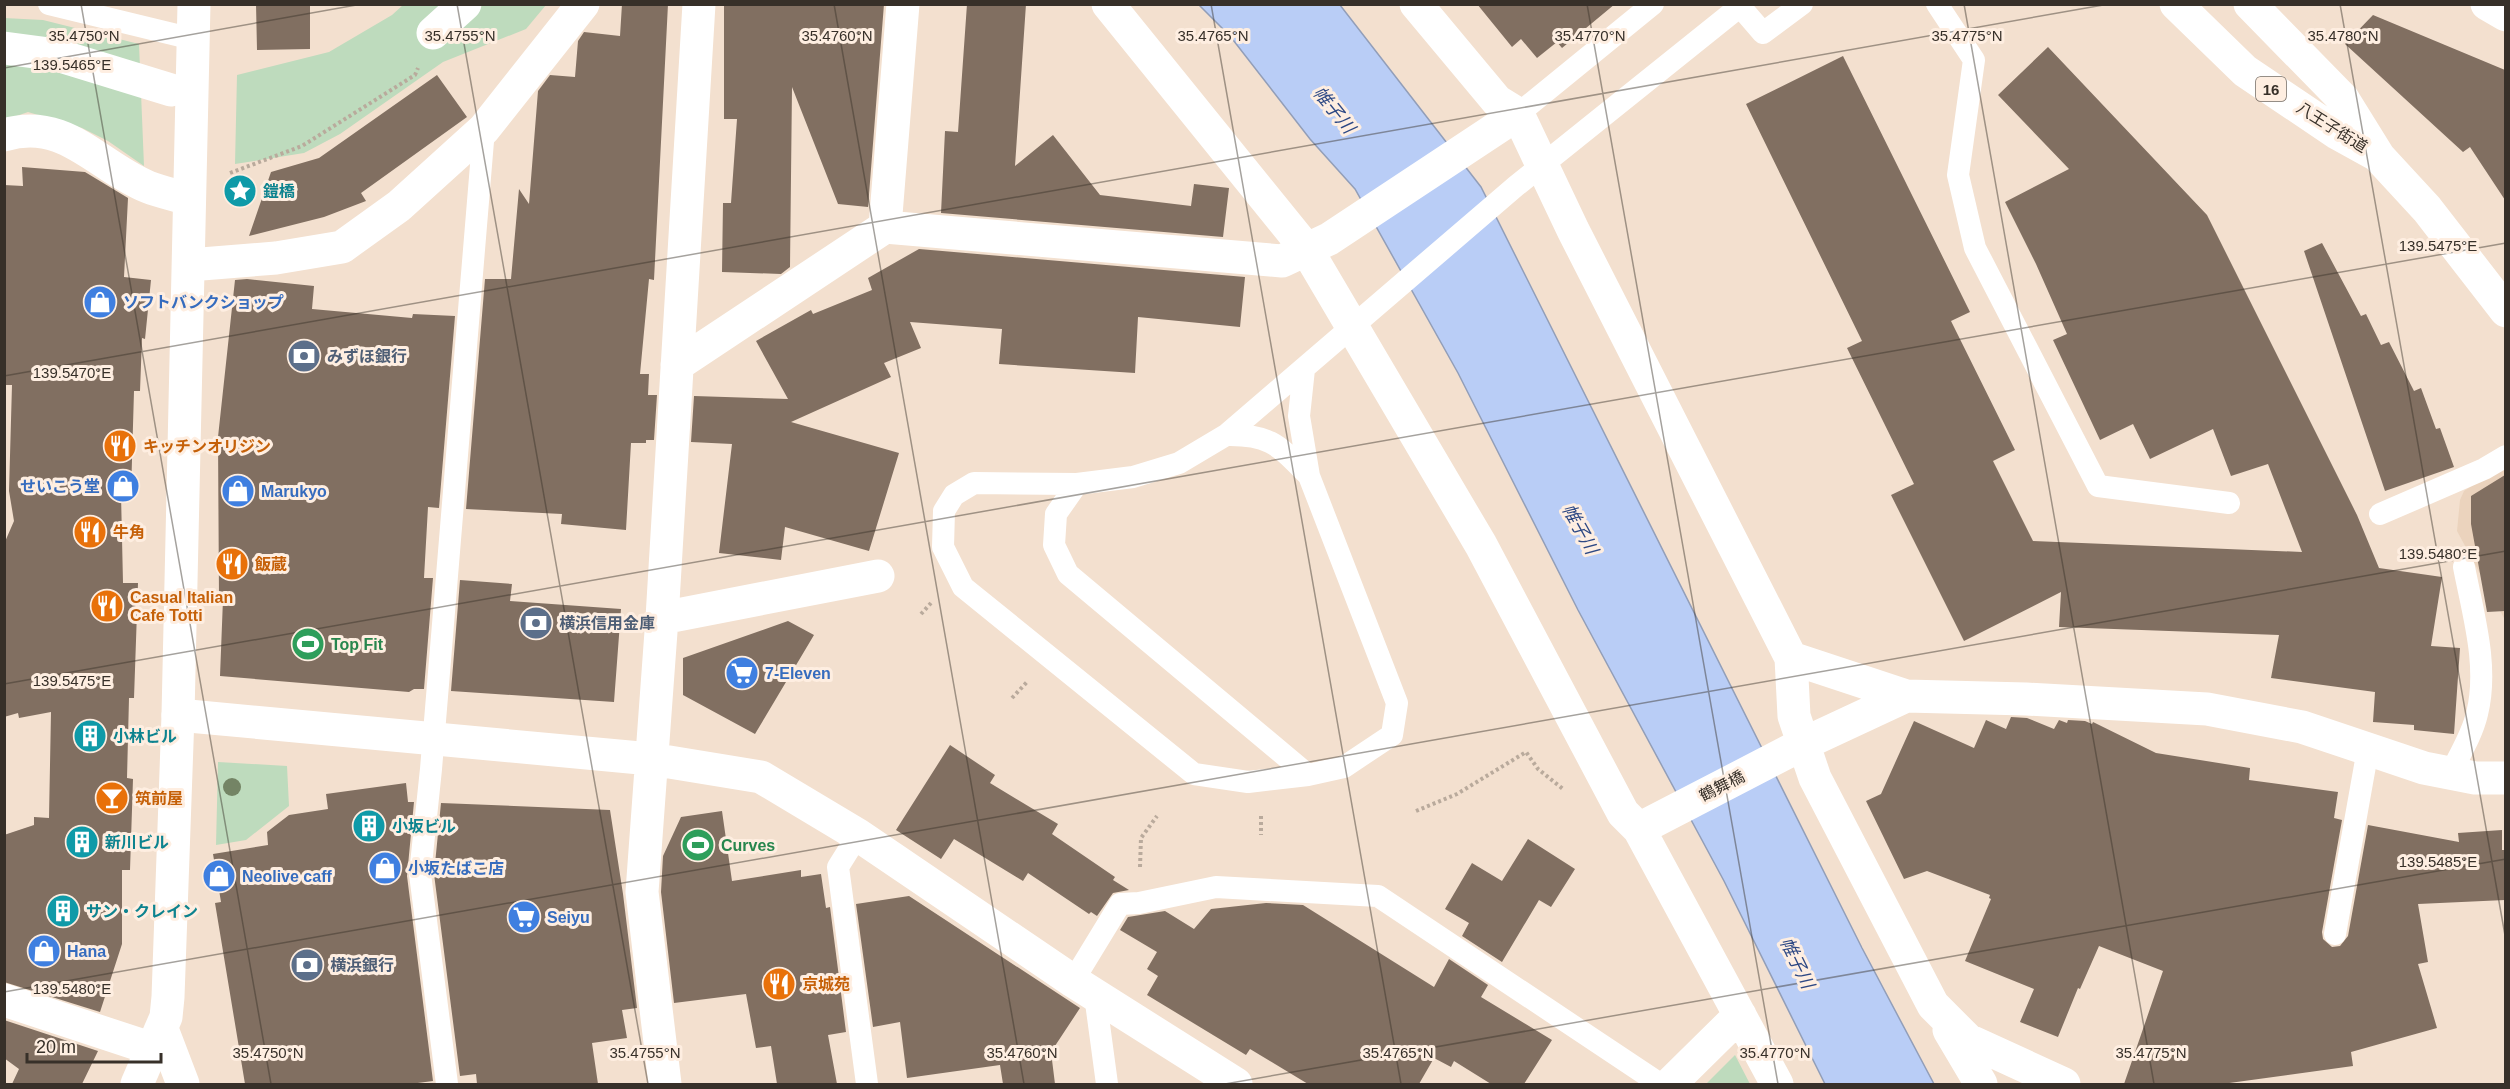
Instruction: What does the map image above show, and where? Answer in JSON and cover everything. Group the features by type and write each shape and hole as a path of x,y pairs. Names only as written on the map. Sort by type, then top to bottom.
{"main road":[{"path":"137,1084 166,1017 168,997 178,715 194,4"},
{"path":"433,33 465,4"},
{"path":"189,265 276,258 342,247 399,206 484,129 583,4"},
{"path":"664,1084 642,892 662,618 699,4"},
{"path":"885,227 903,4"},
{"path":"1108,4 1318,245 1623,813 1648,824 1740,1015 1777,1084"},
{"path":"1416,4 1497,101 1518,114 1573,230 1791,658 1795,749 1815,778 1933,1005 1981,1084"},
{"name":"八王子街道","path":"2176,4 2245,70 2337,133 2379,156"},
{"name":"八王子街道","path":"2250,4 2343,99 2379,156 2427,209 2505,311"},
{"path":"2487,4 2505,15"},
{"path":"4,48 57,55 171,90"},
{"path":"677,365 885,227 1281,261 1318,245 1518,114"},
{"path":"4,135 37,129 61,135 147,187 188,199"},
{"path":"662,618 878,576"},
{"path":"1791,658 1906,696 2026,699 2207,709 2302,727 2424,768 2475,778 2505,778"},
{"name":"鶴舞橋","path":"1648,824 1795,749 1906,696"},
{"path":"178,715 651,759 761,777 858,835 1084,988 1236,1084"},
{"path":"4,1000 158,1039 183,1084"},
{"path":"1933,1005 1968,1040 2064,1084"},
{"path":"1670,1084 1740,1015"}],"lane":[{"path":"49,4 192,39"},
{"path":"1518,114 1653,4"},
{"path":"1738,4 1763,33 1802,4"},
{"path":"1304,369 1299,416 1309,476 1397,703 1392,735 1344,767 1308,775 1248,782 1194,774 963,587 943,547 944,511 954,495 974,483 1077,483 1133,477 1179,463 1226,435 1516,186 1743,4"},
{"path":"1937,4 1974,60 1958,175 1975,248 2098,486 2229,503"},
{"path":"447,1084 420,874 484,129"},
{"path":"1226,435 1253,435 1280,447 1309,476"},
{"path":"2380,514 2484,470 2505,456"},
{"path":"1077,483 1056,514 1054,545 1068,574 1308,775"},
{"path":"2450,774 2469,736 2477,713 2482,668 2464,567"},
{"path":"2335,934 2368,749"},
{"path":"858,835 838,867 867,1084"},
{"path":"1107,1084 1084,988 1120,904 1139,903 1216,887 1378,896 1660,1084"}],"path":[{"path":"221,176 302,146 415,75 433,33"},
{"path":"921,614 931,603"},
{"path":"1012,698 1027,681"},
{"path":"1416,811 1457,794 1526,752 1538,769"},
{"path":"1260,812 1262,835"},
{"path":"1140,870 1142,838 1157,816"}],"shaded area":[{"path":"2505,465 2505,620 2457,531 2460,500 2464,491"}],"green space":[{"path":"403,5 546,5 526,29 443,62 340,134 304,153 235,164 237,75 329,52 392,15"},
{"path":"4,18 43,20 139,44 144,166 108,141 82,128 28,112 5,120"},
{"path":"218,762 287,766 289,806 246,840 216,845"},
{"path":"1735,1055 1750,1084 1706,1084"}],"water":[{"name":"帷子川","path":"1199,5 1340,5 1481,187 1862,948 1934,1084 1825,1084 1724,881 1578,610 1458,373 1355,189 1310,139 1230,36"}],"building":[{"path":"256,4 310,4 310,49 257,50"},
{"path":"622,4 668,4 654,280 649,279 640,374 649,374 648,395 657,395 654,440 646,440 646,443 631,443 626,530 561,524 562,514 466,509 485,279 511,279 519,189 529,204 538,91 550,75 575,77 578,41 584,32 620,36"},
{"path":"724,4 884,4 868,207 838,204 792,87 790,267 781,274 722,272 723,203 731,203 737,119 724,119"},
{"path":"967,4 1026,4 1015,166 1053,135 1100,195 1191,206 1194,184 1229,188 1223,237 941,213 945,131 958,132"},
{"path":"1477,4 1615,4 1562,48 1557,42 1537,58 1521,39 1512,47"},
{"path":"2373,15 2505,70 2505,200 2470,147 2463,152 2345,44"},
{"path":"2048,47 2207,215 2357,515 2379,568 2442,577 2431,646 2460,648 2454,734 2414,730 2414,725 2373,722 2375,692 2271,678 2279,635 2059,627 2061,592 1964,641 1891,495 1914,484 1847,348 1862,341 1746,104 1843,56 1970,312 1951,321 2015,450 1993,461 2033,541 2302,552 2268,464 2231,476 2213,429 2150,459 2133,424 2100,440 2053,340 2067,334 2005,202 2069,169 1998,95"},
{"path":"437,75 467,117 361,193 366,201 324,217 249,236 271,172 319,158"},
{"path":"22,167 85,172 128,198 124,277 151,280 145,339 142,338 140,391 134,391 131,494 121,494 123,583 138,583 134,698 129,698 127,778 133,779 130,870 122,870 122,944 100,1012 4,982 4,835 34,825 34,817 49,818 51,712 19,718 18,713 4,717 4,544 14,521 9,491 12,385 4,385 4,185 23,186"},
{"path":"2322,243 2361,316 2366,314 2381,345 2389,342 2414,391 2421,388 2436,429 2440,428 2454,467 2385,491 2304,251"},
{"path":"919,249 1245,277 1240,327 1138,317 1135,373 999,364 1002,329 910,322 921,348 884,363 891,377 791,422 899,453 869,551 785,527 781,560 719,553 732,444 691,442 694,396 788,399 756,341 811,310 813,314 872,290 868,278"},
{"path":"247,279 314,286 312,309 412,318 413,314 455,316 439,508 428,507 424,578 433,578 424,689 414,689 409,692 220,676 223,599 219,599 218,437 235,280"},
{"path":"2505,475 2505,611 2487,612 2471,524 2471,496"},
{"path":"460,580 512,584 510,601 621,609 614,702 451,691"},
{"path":"788,621 814,635 755,734 683,695 683,658"},
{"path":"2011,717 2027,718 2054,729 2059,720 2067,723 2068,720 2085,721 2092,724 2093,722 2156,753 2250,768 2249,780 2338,792 2334,818 2342,820 2322,932 2323,939 2332,947 2340,946 2348,936 2368,825 2459,842 2458,833 2502,830 2502,850 2505,850 2505,900 2418,904 2428,962 2418,964 2437,1028 2351,1052 2353,1066 2222,1084 2124,1084 2163,971 2099,946 2080,989 2078,988 2058,1037 2020,1022 2034,989 1965,961 1991,899 1990,895 1927,871 1904,879 1866,801 1881,794 1914,721 1974,748 1986,720 2006,729"},
{"path":"950,745 995,775 990,783 1058,824 1052,834 1115,877 1113,880 1129,890 1113,893 1097,916 1091,912 1089,914 1028,873 1023,881 954,839 941,859 896,830"},
{"path":"406,783 408,802 414,802 407,876 433,1081 410,1084 245,1084 215,903 221,902 213,854 268,845 267,832 289,815 328,809 326,794"},
{"name":"Seiyu","path":"441,803 610,810 637,1008 622,1010 627,1038 592,1043 598,1084 477,1084 476,1074 460,1076 434,874"},
{"path":"722,811 732,881 801,870 801,877 821,874 826,908 830,907 846,1032 828,1035 837,1084 777,1084 771,1046 756,1048 746,994 674,1003 661,892 663,856 681,817"},
{"path":"1528,839 1575,869 1551,907 1539,900 1502,962 1462,936 1469,923 1445,909 1472,863 1502,881"},
{"path":"909,896 1080,1008 1051,1052 1055,1084 1003,1084 1000,1065 907,1078 900,1022 873,1027 856,904"},
{"path":"1266,903 1303,905 1434,987 1449,959 1488,985 1481,997 1552,1040 1524,1084 1491,1084 1454,1061 1451,1067 1434,1058 1419,1084 1308,1084 1250,1049 1246,1055 1147,995 1158,976 1147,969 1157,952 1120,930 1128,917 1165,911 1194,929 1211,909"},
{"path":"4,1020 98,1051 82,1084 12,1084 19,1069 4,1058"}],"place":[{"name":"鎧橋","path":"240,191"},
{"name":"ソフトバンクショップ","path":"100,302"},
{"name":"みずほ銀行","path":"304,356"},
{"name":"キッチンオリジン","path":"120,446"},
{"name":"せいこう堂","path":"123,486"},
{"name":"Marukyo","path":"238,491"},
{"name":"牛角","path":"90,532"},
{"name":"飯蔵","path":"232,564"},
{"name":"Casual Italian Cafe Totti","path":"107,606"},
{"name":"横浜信用金庫","path":"536,623"},
{"name":"Top Fit","path":"308,644"},
{"name":"7-Eleven","path":"742,673"},
{"name":"小林ビル","path":"90,736"},
{"name":"筑前屋","path":"112,798"},
{"name":"小坂ビル","path":"369,826"},
{"name":"新川ビル","path":"82,842"},
{"name":"Curves","path":"698,845"},
{"name":"小坂たばこ店","path":"385,868"},
{"name":"Neolive caff","path":"219,876"},
{"name":"サン・クレイン","path":"63,911"},
{"name":"Seiyu","path":"524,917"},
{"name":"Hana","path":"44,951"},
{"name":"横浜銀行","path":"307,965"},
{"name":"京城苑","path":"779,984"}]}
